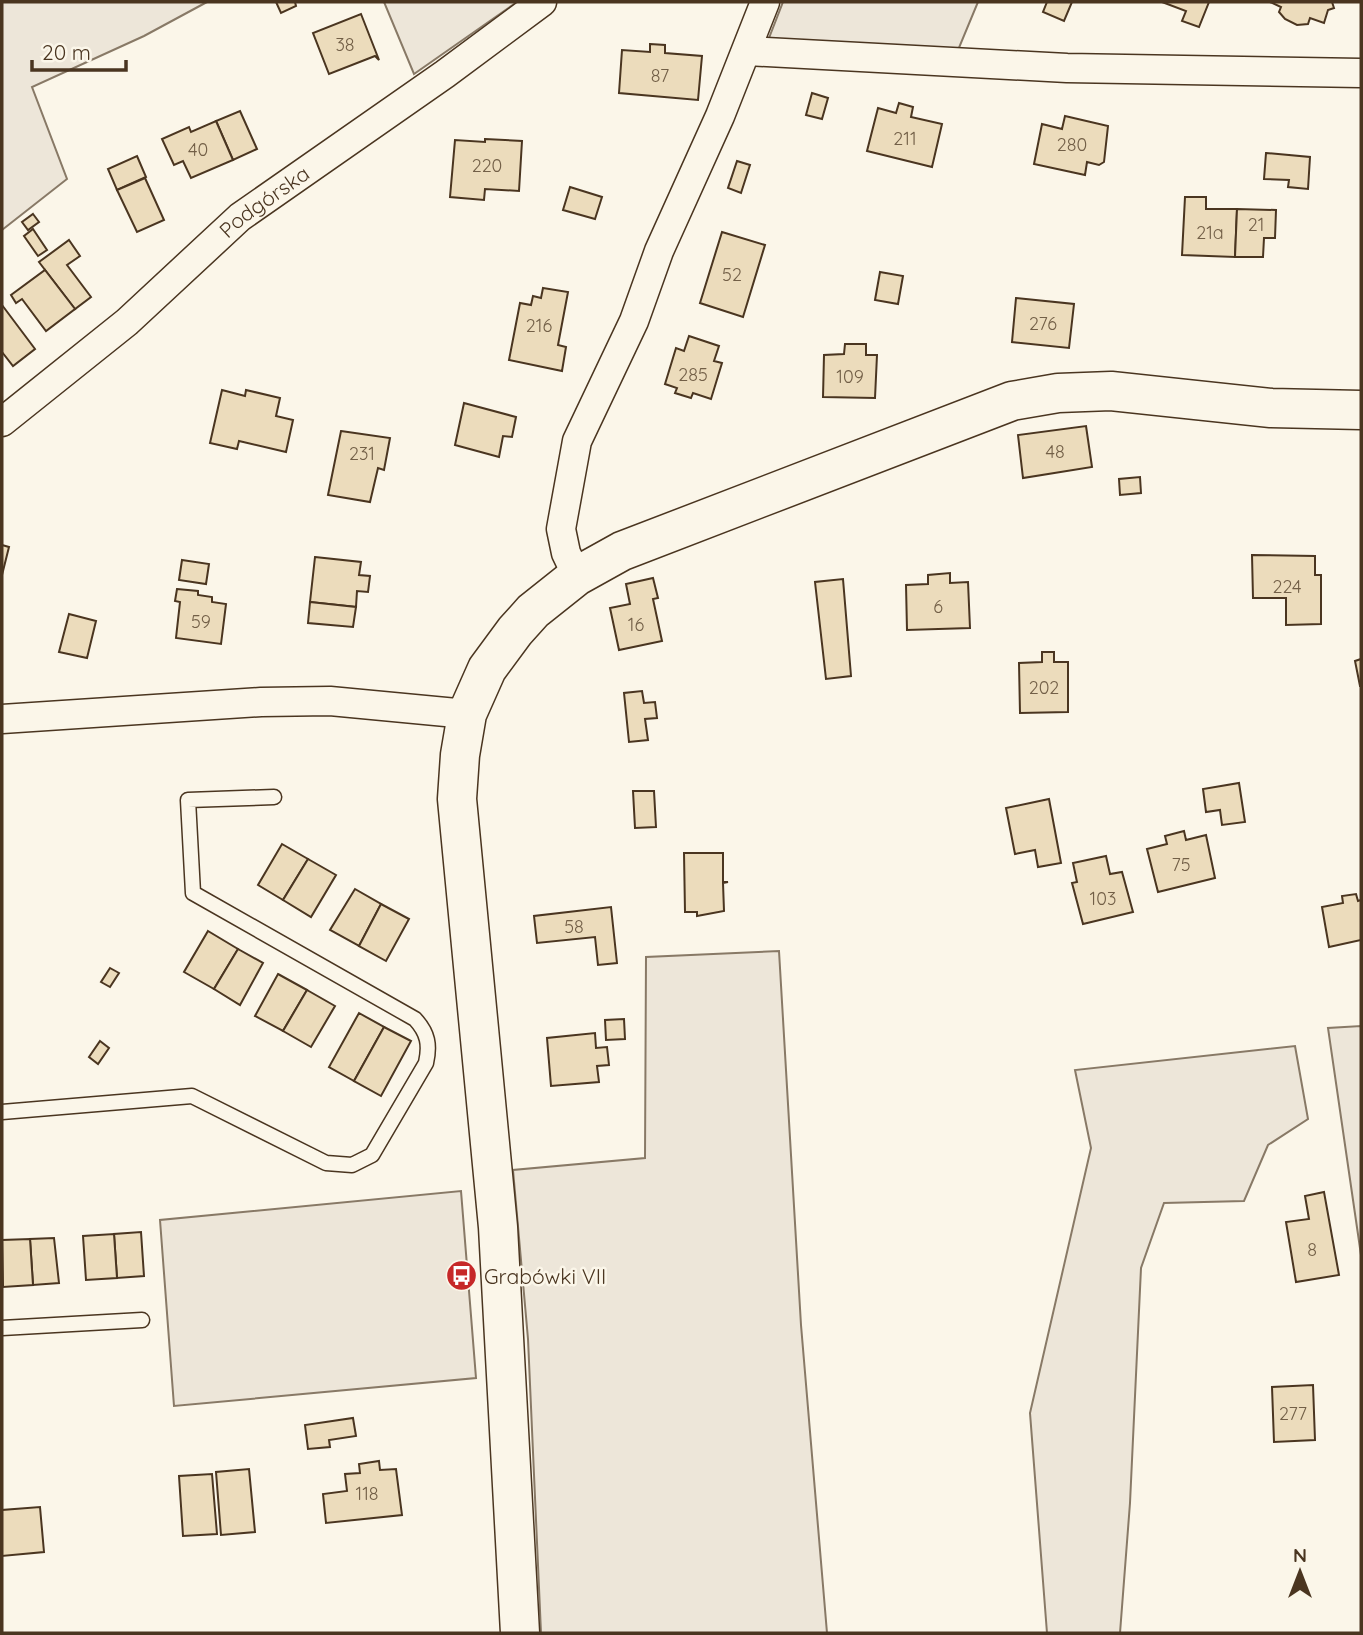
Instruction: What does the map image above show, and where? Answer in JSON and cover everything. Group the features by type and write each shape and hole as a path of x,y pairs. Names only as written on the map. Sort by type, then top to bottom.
{"street":[{"name":"Podgórska","path":"2,422 127,322 240,217 445,74 542,2"},
{"path":"577,576 566,553 561,529 578,440 634,321 659,251 747,51 765,2"},
{"path":"747,51 1067,68 1361,73"},
{"path":"520,1633 498,1227 457,799 467,714 487,669 514,631 533,611 577,576 622,551 1012,401 1058,393 1111,391 1271,408 1361,410"},
{"path":"2,719 135,708 288,701 330,701 467,714"}],"lane":[{"path":"2,1112 192,1096 326,1163 352,1165 372,1155 426,1063 429,1049 422,1027 415,1019 193,893 188,800 274,797"},
{"path":"2,1328 142,1320"}],"shaded area":[{"path":"2,2 207,2 144,36 32,87 67,179 2,230"},
{"path":"384,2 517,2 414,74"},
{"path":"783,2 978,2 956,55 769,38"},
{"path":"779,951 801,1325 827,1633 541,1633 528,1339 513,1170 645,1158 646,957"},
{"path":"1361,1026 1361,1255 1328,1028"},
{"path":"1295,1046 1308,1119 1268,1145 1244,1201 1164,1203 1141,1268 1130,1503 1120,1633 1047,1633 1030,1413 1091,1148 1075,1070"},
{"path":"461,1191 476,1378 174,1406 160,1220"}],"building":[{"path":"276,2 295,2 296,6 281,13"},
{"path":"1047,2 1072,2 1064,21 1043,12"},
{"path":"1162,2 1209,2 1199,27 1182,21 1186,11"},
{"path":"1270,2 1332,2 1334,8 1328,10 1324,23 1310,18 1308,24 1297,25 1285,19 1279,12 1281,7"},
{"path":"361,14 379,60 375,56 329,74 313,33"},
{"path":"650,44 665,45 665,53 702,56 698,100 619,93 622,50 650,52"},
{"path":"812,93 828,98 822,119 806,115"},
{"path":"899,103 913,107 911,117 942,124 932,167 867,151 878,108 896,113"},
{"path":"240,111 257,149 233,160 216,121"},
{"path":"1065,116 1108,126 1104,162 1099,165 1087,162 1085,175 1034,164 1042,124 1062,129"},
{"path":"216,121 233,160 191,178 183,161 174,165 162,139 189,127 191,132"},
{"path":"485,139 522,141 519,191 485,189 484,200 450,197 455,140 485,142"},
{"path":"1266,153 1310,157 1308,189 1288,187 1289,180 1264,179"},
{"path":"137,156 146,177 117,190 108,169"},
{"path":"737,161 750,165 741,193 728,188"},
{"path":"145,178 164,220 137,232 117,190"},
{"path":"570,187 602,197 595,219 563,210"},
{"path":"1185,197 1206,197 1206,209 1237,209 1235,257 1182,255"},
{"path":"1237,209 1276,210 1275,238 1264,238 1263,257 1235,257"},
{"path":"33,214 39,222 28,230 22,222"},
{"path":"33,229 47,250 38,256 24,236"},
{"path":"722,232 765,245 743,317 700,303"},
{"path":"69,240 80,256 67,265 91,297 75,309 39,262"},
{"path":"45,270 75,309 46,331 22,299 16,303 11,295"},
{"path":"880,272 903,276 898,304 875,300"},
{"path":"543,288 568,292 558,345 566,347 562,371 509,360 520,303 531,305 533,296 541,298"},
{"path":"1016,298 1074,304 1069,348 1012,342"},
{"path":"2,305 35,349 13,366 2,352"},
{"path":"689,336 719,346 714,361 722,363 711,399 693,393 691,398 675,393 677,388 665,384 676,348 684,351"},
{"path":"845,344 866,344 866,355 877,355 875,398 823,397 824,355 844,354"},
{"path":"222,390 245,396 246,390 280,398 276,416 293,420 286,452 239,441 237,449 210,443"},
{"path":"464,403 516,417 512,437 503,436 499,457 455,445"},
{"path":"1086,426 1092,467 1023,478 1018,435"},
{"path":"341,431 390,438 384,470 378,468 370,502 328,495"},
{"path":"1140,477 1141,493 1120,495 1119,479"},
{"path":"2,545 9,547 2,575"},
{"path":"1252,555 1315,556 1315,575 1321,575 1321,624 1286,625 1286,598 1253,598"},
{"path":"315,557 361,562 359,575 370,576 368,592 357,591 356,607 310,602"},
{"path":"182,560 209,564 206,584 179,580"},
{"path":"950,573 950,583 968,582 970,628 907,630 906,585 928,584 928,575"},
{"path":"653,578 658,598 653,599 662,641 619,650 610,608 630,604 626,584"},
{"path":"843,579 851,676 826,679 815,582"},
{"path":"177,589 198,591 198,595 212,597 212,602 226,604 221,644 176,638 180,602 175,601"},
{"path":"310,602 356,607 353,627 308,623"},
{"path":"69,614 96,621 87,658 59,652"},
{"path":"1042,652 1054,652 1054,662 1068,662 1068,712 1020,713 1019,663 1042,662"},
{"path":"1361,659 1361,686 1360,686 1355,661"},
{"path":"642,691 644,703 655,702 657,718 645,719 648,740 629,742 624,693"},
{"path":"1239,783 1245,822 1222,825 1220,810 1206,812 1203,789"},
{"path":"633,791 654,791 656,827 635,828"},
{"path":"1049,799 1061,863 1038,867 1035,850 1015,854 1006,808"},
{"path":"1184,831 1186,840 1206,835 1215,878 1158,892 1147,849 1167,844 1165,836"},
{"path":"282,844 308,859 283,900 258,885"},
{"path":"684,853 723,853 723,882 728,882 723,883 724,911 697,916 697,912 685,912"},
{"path":"1106,856 1110,874 1122,872 1133,912 1083,924 1072,883 1077,882 1073,863"},
{"path":"308,859 336,875 311,917 283,900"},
{"path":"355,889 381,904 359,946 330,930"},
{"path":"1356,894 1358,901 1361,900 1361,940 1329,947 1322,907 1343,903 1342,896"},
{"path":"381,904 409,919 386,961 359,946"},
{"path":"611,907 617,963 598,965 595,937 537,943 534,916"},
{"path":"208,931 238,949 214,989 184,972"},
{"path":"238,949 263,963 240,1005 214,989"},
{"path":"110,968 119,973 110,987 101,982"},
{"path":"278,974 307,990 283,1031 255,1016"},
{"path":"307,990 335,1006 311,1047 283,1031"},
{"path":"359,1013 384,1027 354,1081 329,1067"},
{"path":"624,1019 625,1039 606,1040 605,1020"},
{"path":"384,1027 411,1041 381,1096 354,1081"},
{"path":"595,1033 596,1048 607,1047 609,1065 597,1066 599,1082 551,1086 547,1038"},
{"path":"100,1041 109,1048 98,1064 89,1057"},
{"path":"1324,1192 1339,1275 1296,1282 1286,1222 1309,1219 1305,1196"},
{"path":"141,1232 144,1276 117,1278 114,1234"},
{"path":"114,1234 117,1278 86,1280 83,1236"},
{"path":"54,1238 59,1283 33,1285 30,1239"},
{"path":"30,1239 33,1285 3,1287 2,1240"},
{"path":"1313,1385 1315,1440 1274,1442 1272,1387"},
{"path":"353,1418 356,1436 329,1440 330,1447 308,1449 305,1425"},
{"path":"379,1461 380,1470 396,1469 402,1515 326,1523 323,1494 347,1491 345,1474 360,1473 359,1464"},
{"path":"249,1469 255,1532 221,1535 216,1472"},
{"path":"212,1474 217,1534 183,1536 179,1476"},
{"path":"40,1507 44,1552 2,1556 2,1510"}],"place":[{"name":"Grabówki VII","path":"461,1276"}]}
